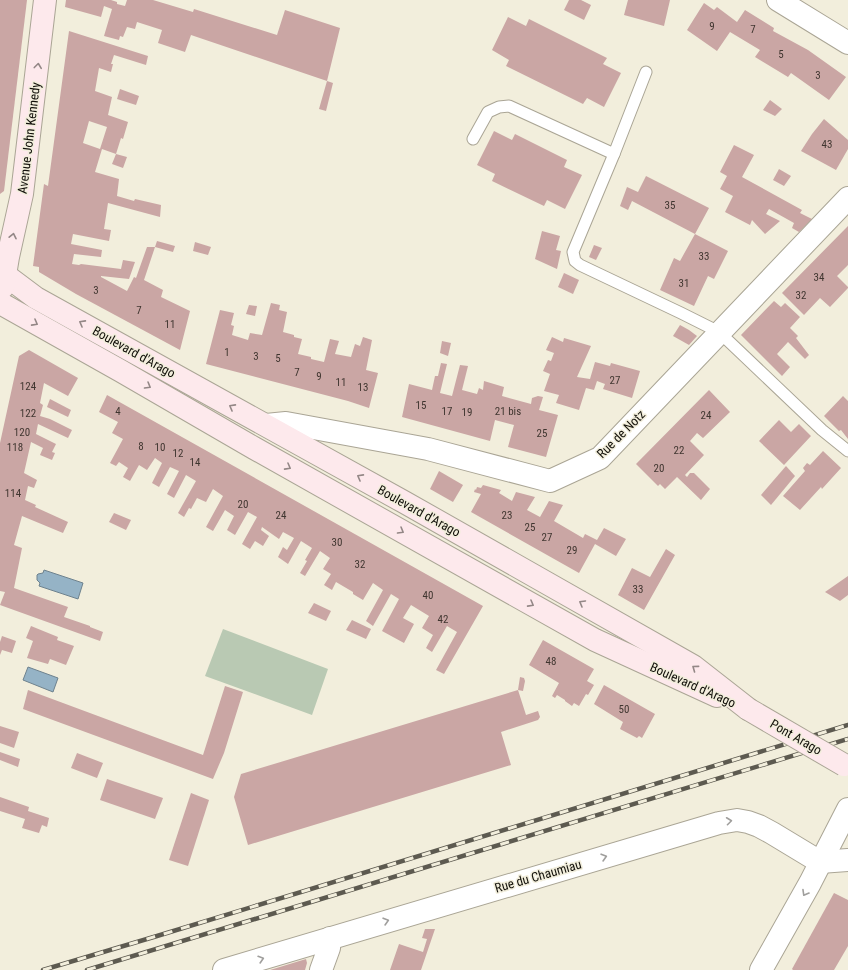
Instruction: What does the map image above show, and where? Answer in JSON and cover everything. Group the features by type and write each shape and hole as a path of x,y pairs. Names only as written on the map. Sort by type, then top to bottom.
{"main road":[{"name":"Avenue John Kennedy","path":"0,304 2,273 22,194 46,0"},
{"name":"Boulevard d'Arago","path":"2,273 36,298 404,502 693,666 748,709"},
{"name":"Boulevard d'Arago","path":"0,304 595,640 748,709"},
{"path":"254,448 266,426"},
{"name":"Pont Arago","path":"748,709 846,766"}],"street":[{"path":"778,0 848,43"},
{"name":"Rue de Notz","path":"266,426 286,423 428,449 550,481 600,458 848,198"},
{"path":"761,970 810,883 848,809"},
{"name":"Rue du Chaumiau","path":"224,970 719,823 737,820 759,826 820,862"},
{"path":"820,862 848,860"},
{"path":"321,970 329,948 330,938"}],"lane":[{"path":"646,72 573,252 575,261 580,265 719,332 822,430 848,451"},
{"path":"473,139 488,112 499,107 509,106 614,154"}],"green space":[{"path":"223,629 328,669 312,715 205,676"}],"water":[{"path":"44,570 83,583 78,599 39,586 40,583 37,580 37,575 43,573"},
{"path":"28,667 58,678 53,692 23,680"}],"building":[{"path":"0,0 27,0 4,191 0,194"},
{"path":"66,0 111,0 117,2 117,4 125,6 127,0 153,0 193,12 194,9 277,35 285,10 340,28 327,81 191,35 185,52 158,43 162,30 137,22 135,29 127,27 123,37 120,36 119,40 104,36 112,9 104,6 101,17 65,7"},
{"path":"569,0 581,0 591,5 584,20 564,10"},
{"path":"628,0 670,0 664,26 624,15"},
{"path":"704,3 714,10 717,7 737,22 745,10 774,28 773,31 808,50 846,77 829,100 791,73 788,77 755,57 760,50 730,32 717,51 687,30"},
{"path":"508,17 526,26 529,19 607,58 603,64 621,73 604,107 587,98 583,104 506,66 509,60 492,50"},
{"path":"69,31 148,56 146,65 114,55 111,64 113,64 111,72 99,68 95,91 112,97 108,115 128,122 123,139 121,138 116,154 102,149 95,172 119,179 117,196 134,201 135,199 161,205 160,217 108,203 104,229 111,230 109,241 73,234 71,244 102,250 101,257 74,254 72,264 121,269 123,260 135,262 129,279 101,276 127,291 134,277 136,278 147,247 155,247 144,280 163,290 161,297 190,311 180,350 76,294 39,272 39,267 33,266 44,184 48,186","holes":["89,121 107,127 100,149 83,143"]},
{"path":"327,81 333,83 326,111 319,109"},
{"path":"120,89 139,96 136,105 117,99"},
{"path":"770,100 782,109 775,116 763,110"},
{"path":"824,119 848,140 848,149 836,170 801,151"},
{"path":"494,131 512,140 515,134 567,160 564,167 582,175 565,209 547,200 544,206 492,181 495,174 477,165"},
{"path":"734,145 754,155 742,177 802,210 800,213 812,219 799,232 792,228 794,223 769,209 766,214 780,221 765,234 752,220 750,225 725,212 733,196 720,189 727,176 720,172"},
{"path":"116,154 127,157 123,168 112,164"},
{"path":"779,169 791,176 784,186 773,180"},
{"path":"646,176 709,208 695,234 632,201 628,210 620,206 627,187 638,192"},
{"path":"848,226 848,265 837,276 848,288 830,307 820,298 804,315 782,293"},
{"path":"542,231 560,236 556,250 561,251 557,269 535,259"},
{"path":"695,234 728,251 714,279 708,276 694,306 660,290 674,258 680,261"},
{"path":"157,241 175,246 173,252 155,247"},
{"path":"195,242 211,247 208,255 193,251"},
{"path":"594,245 602,248 596,260 589,257"},
{"path":"564,273 579,280 573,294 558,287"},
{"path":"774,301 781,307 785,303 800,317 790,328 798,336 796,338 809,355 805,359 788,342 777,354 790,367 782,376 741,335"},
{"path":"271,303 280,305 279,310 287,312 283,332 302,339 298,354 311,357 311,359 324,362 330,339 339,341 335,354 351,357 355,344 360,346 363,337 372,340 366,370 378,373 369,408 348,401 206,364 220,310 234,313 231,325 234,326 232,335 248,340 250,333 262,335"},
{"path":"249,305 257,306 255,316 246,314"},
{"path":"680,325 697,336 689,345 673,336"},
{"path":"552,337 563,342 564,338 591,346 577,377 590,379 595,362 610,366 611,363 640,371 632,398 603,389 605,384 597,381 594,390 586,388 579,410 556,403 559,395 544,391 550,374 543,371 548,360 551,361 554,353 546,350"},
{"path":"442,341 451,343 448,356 440,353"},
{"path":"29,350 78,378 68,396 44,383 40,403 43,405 40,416 50,419 72,430 68,438 38,424 36,434 56,444 52,452 55,453 52,460 40,455 43,448 31,442 24,473 37,480 34,488 28,486 25,500 36,505 35,507 68,522 63,533 22,516 14,545 22,548 14,588 68,607 64,617 103,632 100,641 0,605 5,592 0,591 0,443 19,356"},
{"path":"441,363 447,364 440,393 452,396 460,365 468,366 462,390 477,394 479,388 483,390 484,381 504,387 502,396 531,404 532,398 538,396 543,397 539,410 558,415 546,457 508,447 514,425 495,420 490,441 402,417 409,384 432,390 435,376 438,376"},
{"path":"709,390 730,412 703,438 697,433 690,441 704,455 685,475 687,477 690,473 694,473 710,489 701,500 677,477 665,489 660,484 658,486 636,464"},
{"path":"107,395 483,606 444,674 436,670 457,632 447,626 432,652 426,648 433,635 422,628 429,616 411,605 403,618 414,624 404,643 382,631 399,599 391,594 373,626 366,621 383,590 373,583 363,600 336,582 332,590 324,585 331,574 323,569 330,558 320,551 305,576 300,573 312,548 301,541 288,564 278,557 283,547 287,550 294,538 283,532 279,539 262,527 261,530 269,536 263,546 255,541 250,549 242,544 257,517 248,512 235,535 227,530 234,516 225,510 213,531 206,527 223,496 213,489 206,502 197,498 191,509 189,508 184,517 178,513 196,481 186,475 174,498 167,494 179,471 170,467 159,487 152,483 162,463 155,458 147,470 139,465 130,481 123,477 128,468 119,462 116,466 110,463 123,439 112,433 118,422 99,412"},
{"path":"843,396 848,401 848,439 841,430 839,431 824,416"},
{"path":"50,399 71,410 68,417 47,407"},
{"path":"779,420 791,432 799,424 811,436 784,465 759,441"},
{"path":"823,451 841,468 800,510 783,496 805,471 803,468 807,463 810,465"},
{"path":"786,466 795,476 771,505 761,495"},
{"path":"439,471 463,485 453,502 430,489"},
{"path":"483,485 501,490 499,493 512,501 516,492 535,497 527,510 540,517 549,501 563,505 554,521 583,538 585,534 597,540 604,528 626,539 616,556 595,544 579,573 471,512 481,494 474,492 475,489 476,490 477,487 481,488"},
{"path":"114,513 131,520 126,530 109,522"},
{"path":"666,549 675,555 644,610 618,595 632,568 650,577"},
{"path":"848,576 848,595 840,601 825,592"},
{"path":"314,603 331,611 326,621 308,613"},
{"path":"352,620 371,629 366,639 346,630"},
{"path":"31,626 58,637 57,640 74,646 66,665 50,659 48,664 27,658 33,641 26,638"},
{"path":"2,636 16,641 12,653 2,650 0,655 0,642"},
{"path":"543,640 594,669 587,681 594,685 588,695 586,694 579,706 574,703 572,706 557,695 555,698 552,696 559,683 529,665"},
{"path":"520,677 524,678 525,681 523,691 518,690"},
{"path":"604,685 655,714 642,738 639,736 637,738 620,729 623,722 594,704"},
{"path":"225,686 243,692 224,753 213,779 23,709 28,690 203,755"},
{"path":"518,690 526,715 538,711 540,717 538,720 501,732 511,765 248,845 234,797 241,774"},
{"path":"0,726 19,732 14,748 0,743"},
{"path":"0,752 20,759 18,767 0,760"},
{"path":"77,753 103,763 97,778 71,768"},
{"path":"107,779 163,798 155,819 100,800"},
{"path":"191,793 209,800 188,866 169,860"},
{"path":"0,797 29,807 28,811 49,818 47,827 42,825 39,833 22,828 25,819 0,811"},
{"path":"834,893 848,900 848,946 834,970 793,970 792,969"},
{"path":"425,929 435,929 421,970 390,970 399,944 423,952 427,939 422,938"},
{"path":"306,959 307,963 305,970 270,970"}],"railway":[{"path":"43,970 848,725"},
{"path":"87,970 848,739"}]}
